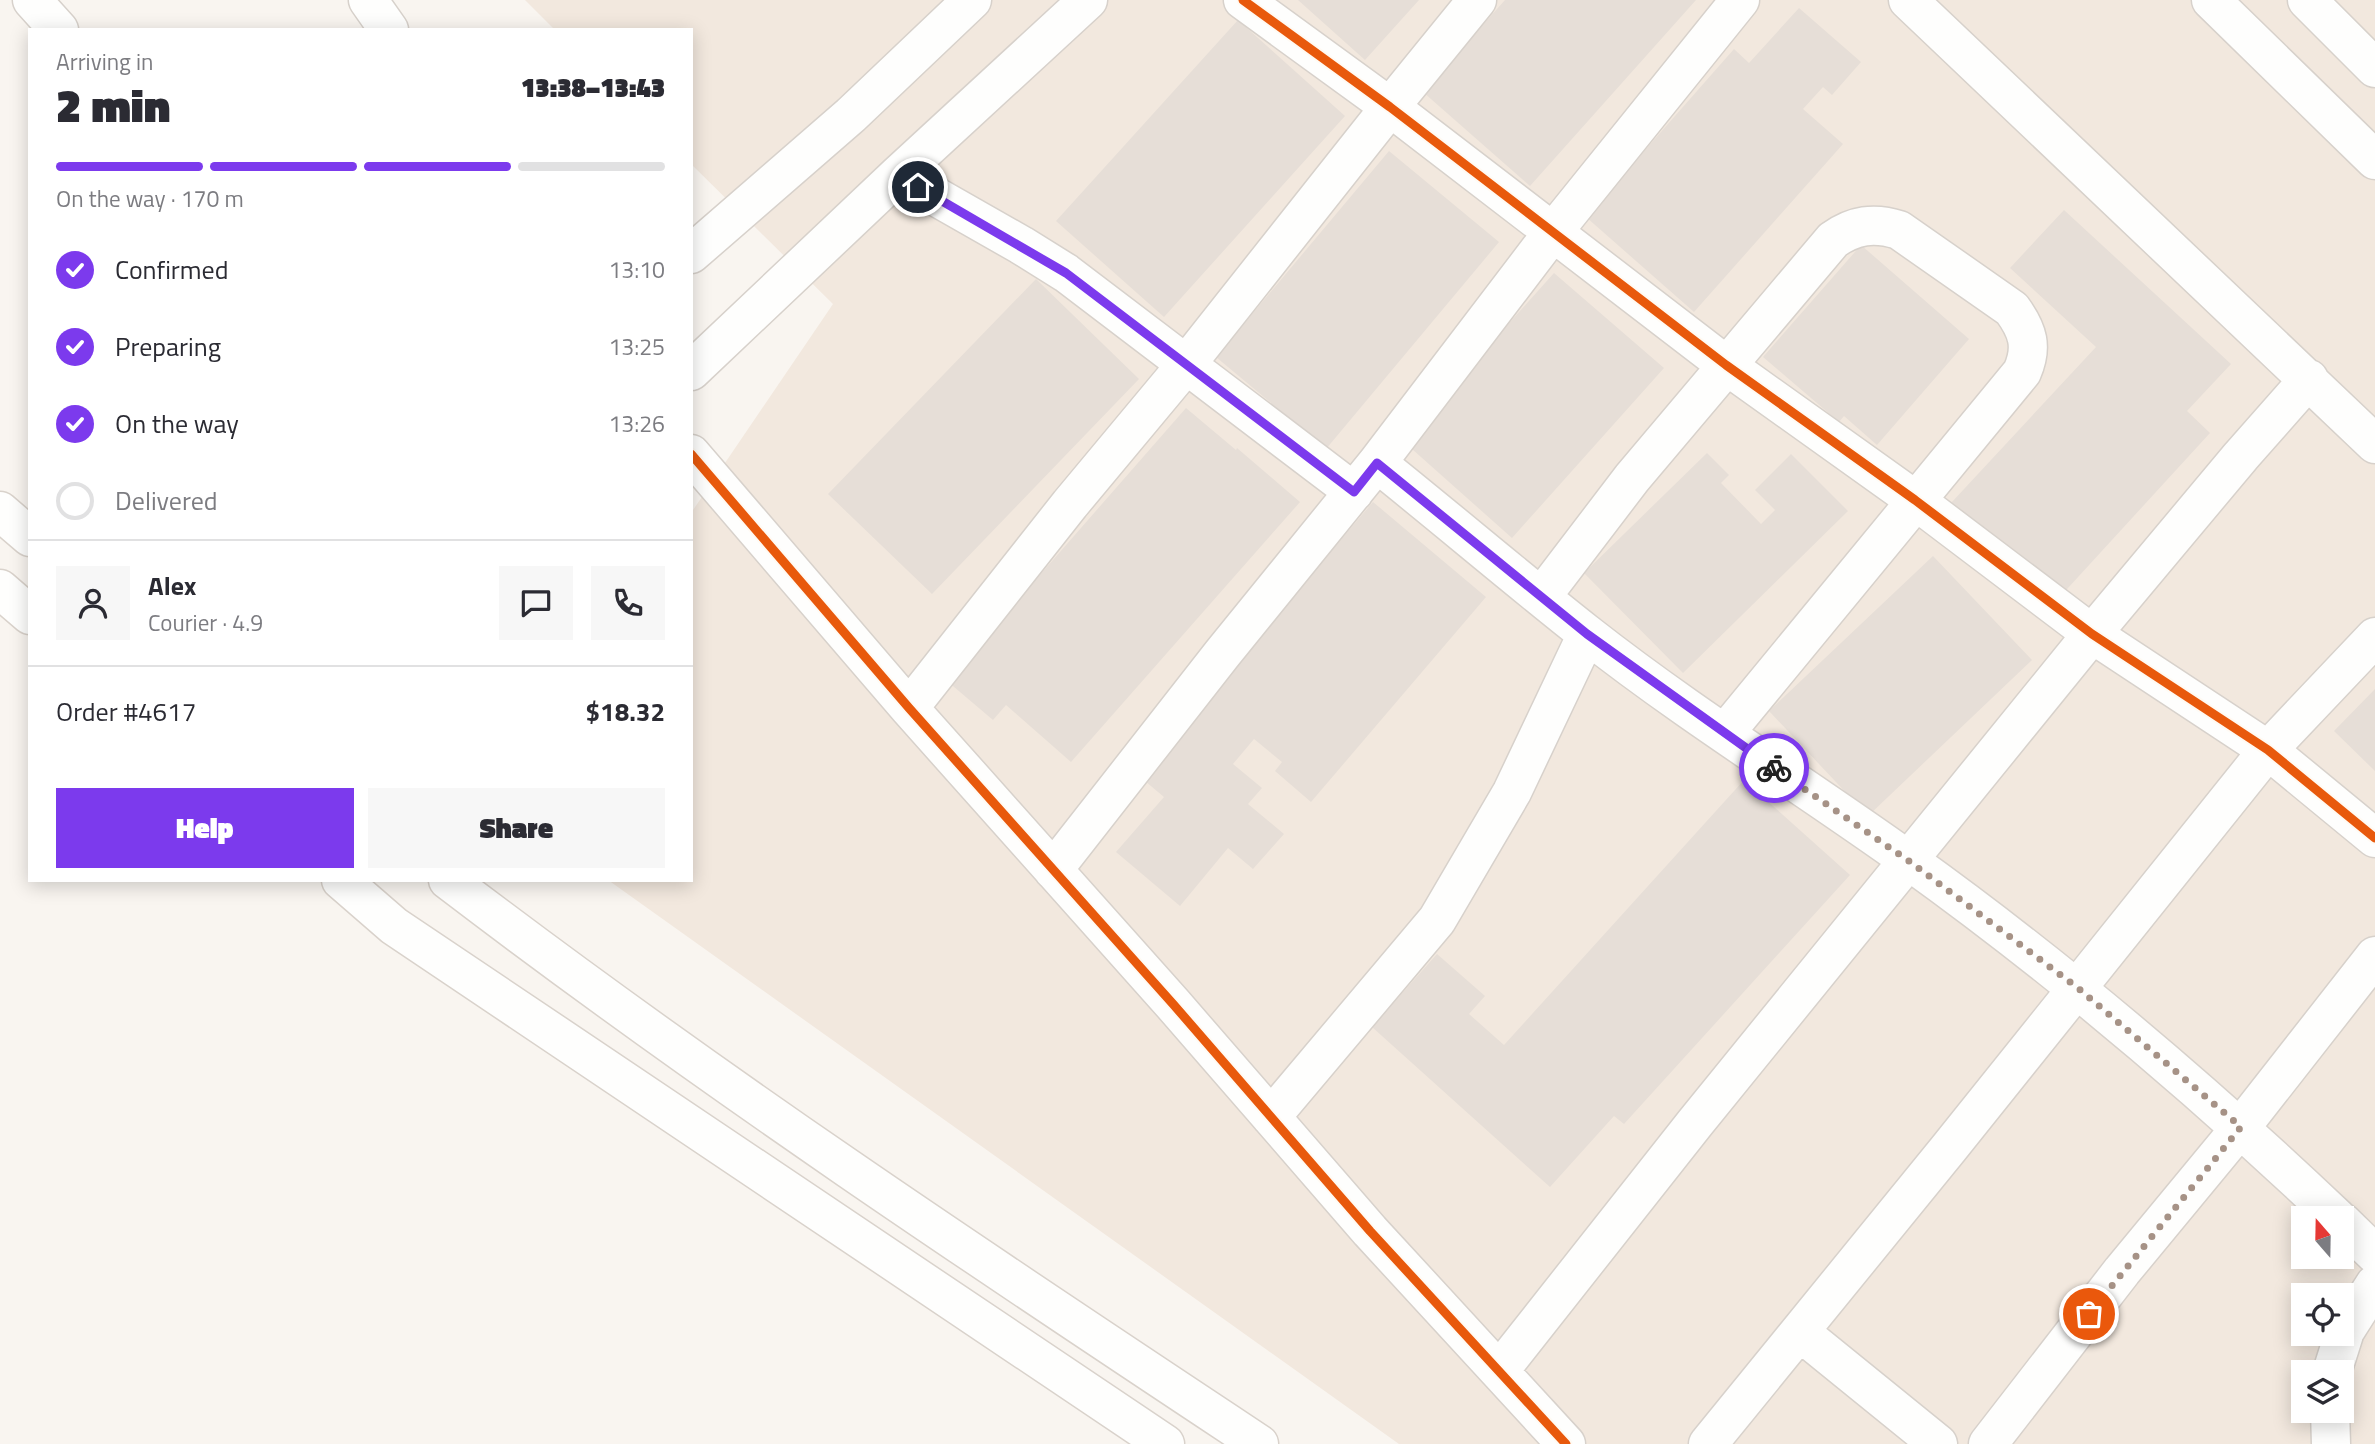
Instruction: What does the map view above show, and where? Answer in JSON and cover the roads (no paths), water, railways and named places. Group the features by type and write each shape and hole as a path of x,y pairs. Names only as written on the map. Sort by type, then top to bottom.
{"street":[{"path":"32,0 57,28"},
{"path":"368,0 387,28"},
{"path":"693,252 851,115 972,0"},
{"path":"693,369 1087,0"},
{"path":"1243,0 1390,107 1726,365 1915,500 2092,634 2268,750 2375,838"},
{"path":"909,708 1477,0"},
{"path":"1053,870 1222,654 1377,463 1553,232 1740,0"},
{"path":"1908,0 2375,444"},
{"path":"2211,0 2375,160"},
{"path":"2307,0 2375,68"},
{"path":"898,175 1066,273 1354,492"},
{"path":"1542,596 1632,478 1832,240 1858,226 1883,225 1899,230 2012,309 2020,320 2029,348 2022,372 1725,733"},
{"path":"1500,1370 1695,1123 2092,634 2308,379"},
{"path":"693,456 909,708 1370,1231 1566,1444"},
{"path":"1377,463 1587,634 1909,861 2078,988 2241,1127 2324,1206"},
{"path":"0,511 28,535"},
{"path":"0,589 28,613"},
{"path":"1271,1117 1437,920 1512,792 1587,634"},
{"path":"1708,1444 2268,750 2375,637"},
{"path":"343,882 394,926 1165,1444"},
{"path":"451,882 541,951 891,1200 1259,1444"},
{"path":"1988,1444 2122,1270 2241,1127 2375,956"},
{"path":"2354,1234 2375,1254"},
{"path":"2336,1360 2345,1331 2375,1284"},
{"path":"1800,1332 1938,1444"},
{"path":"2330,1423 2331,1444"}]}
